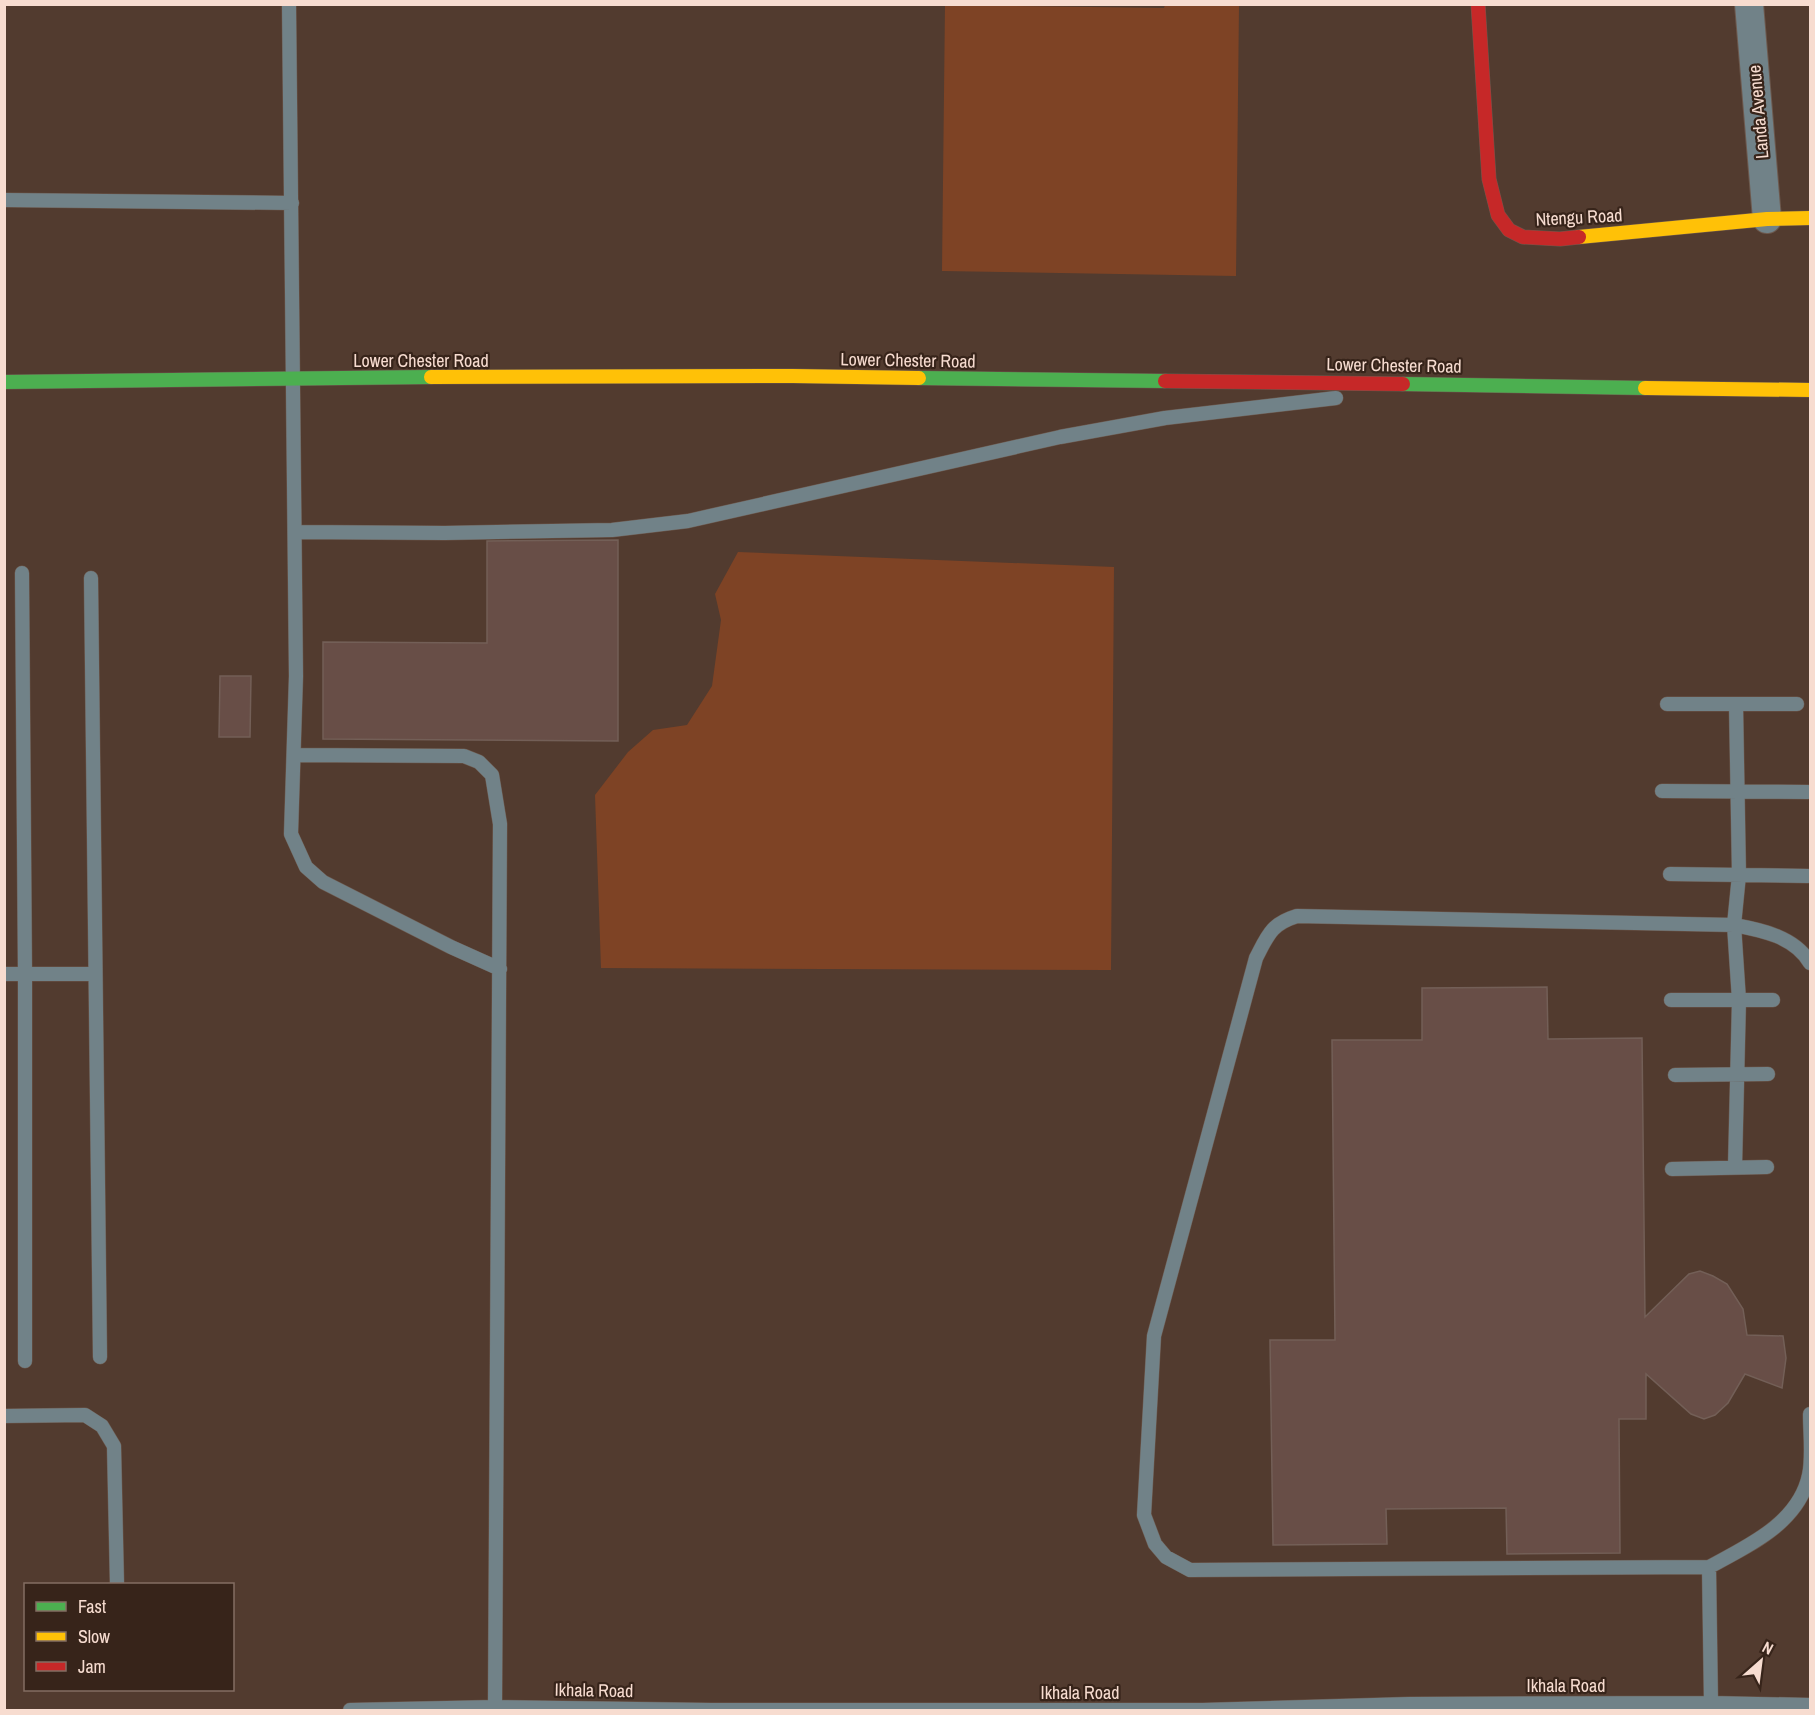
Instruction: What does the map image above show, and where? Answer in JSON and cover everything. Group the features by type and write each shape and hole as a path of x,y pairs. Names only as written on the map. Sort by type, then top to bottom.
{"street":[{"name":"Ntengu Road","path":"1478,4 1489,179 1498,215 1509,230 1523,237 1560,239 1767,219 1810,218"},
{"name":"Landa Avenue","path":"1749,4 1767,219"},
{"name":"Lower Chester Road","path":"4,382 793,376 1810,390"}],"lane":[{"path":"289,4 295,531 295,755 291,834 306,867 323,882 451,947 500,969"},
{"path":"4,200 292,203"},
{"path":"295,531 445,533 612,530 688,521 1060,437 1165,418 1297,402 1482,384"},
{"path":"22,573 26,975 25,1361"},
{"path":"91,578 100,1357"},
{"path":"1667,704 1797,704"},
{"path":"1735,1167 1739,1000 1734,925 1738,875 1736,704"},
{"path":"295,755 464,756 479,762 492,775 500,824 495,1707"},
{"path":"1662,791 1808,792"},
{"path":"1670,874 1808,876"},
{"path":"1810,963 1806,955 1771,932 1734,925 1298,916 1281,921 1269,934 1256,958 1154,1336 1144,1515 1155,1544 1166,1557 1190,1570 1709,1567 1747,1546 1792,1512 1809,1475 1810,1414"},
{"path":"4,974 95,974"},
{"path":"1671,1000 1773,1000"},
{"path":"1675,1075 1768,1074"},
{"path":"1672,1169 1767,1167"},
{"path":"4,1416 86,1415 102,1426 114,1446 117,1583"},
{"path":"1709,1567 1711,1702"},
{"name":"Ikhala Road","path":"350,1710 495,1707 711,1710 1203,1710 1711,1702 1810,1705"}],"shaded area":[{"path":"945,5 1164,8 1165,5 1239,5 1236,276 942,271"},
{"path":"738,552 1114,567 1111,970 601,968 595,795 628,752 653,730 687,725 712,686 721,620 715,594"}],"building":[{"path":"618,540 618,741 323,739 323,642 487,643 487,541"},
{"path":"220,676 251,676 250,737 219,737"},
{"path":"1547,987 1548,1039 1642,1038 1645,1317 1689,1274 1700,1271 1713,1276 1727,1284 1743,1309 1747,1335 1783,1336 1786,1358 1782,1388 1745,1374 1728,1403 1715,1415 1704,1419 1691,1414 1646,1374 1646,1419 1619,1419 1620,1553 1507,1554 1506,1508 1386,1509 1387,1544 1273,1545 1270,1340 1335,1340 1332,1040 1422,1040 1422,988"}],"traffic: fast":[{"path":"4,382 431,377"},
{"path":"919,378 1165,381"},
{"path":"1403,384 1645,388"}],"traffic: slow":[{"path":"1579,237 1767,219 1810,218"},
{"path":"431,377 919,378"},
{"path":"1645,388 1810,390"}],"traffic: jam":[{"path":"1478,4 1489,179 1498,215 1509,230 1523,237 1560,239 1579,237"},
{"path":"1165,381 1403,384"}]}
